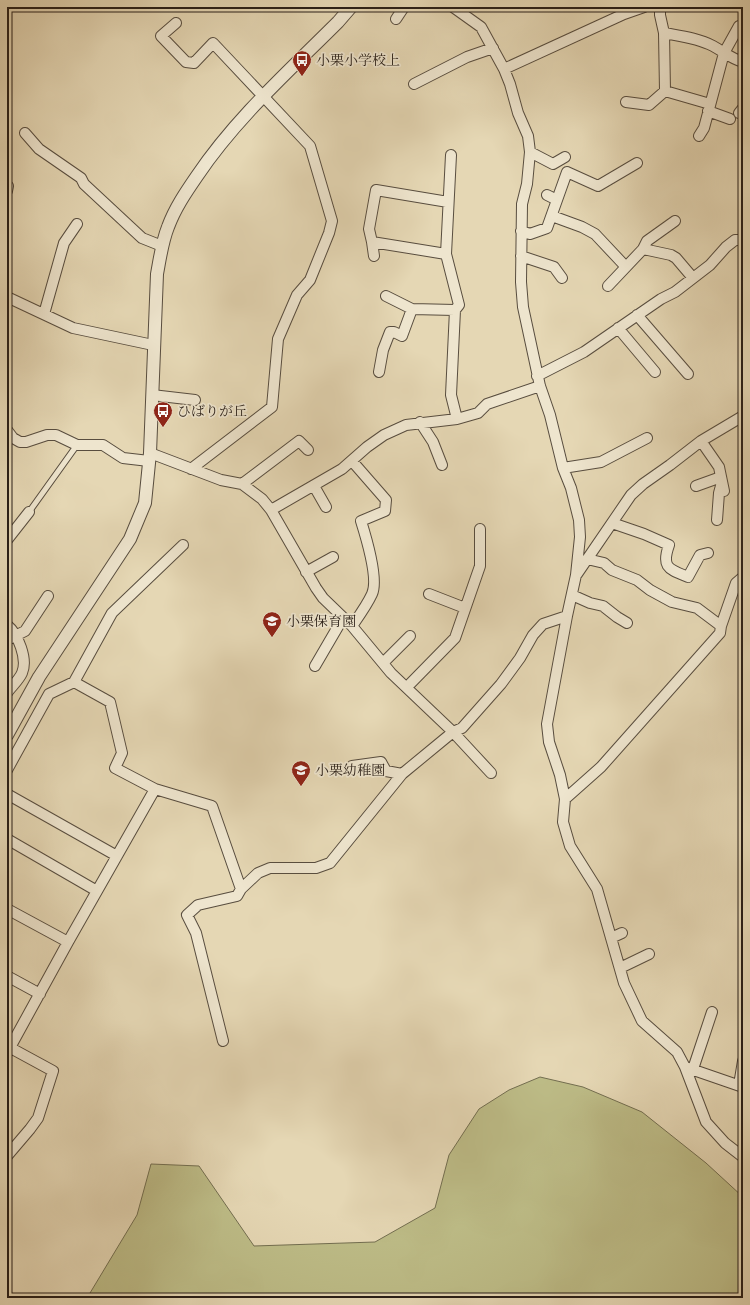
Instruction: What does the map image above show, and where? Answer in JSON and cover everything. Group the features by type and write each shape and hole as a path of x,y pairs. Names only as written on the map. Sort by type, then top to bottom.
{"street":[{"path":"8,731 39,677 130,539 145,503 149,457 157,274 162,246 168,226 181,200 218,146 240,120 338,22 351,7"},
{"path":"396,19 404,7"},
{"path":"453,7 481,27 504,69 518,113 528,136 530,152 527,184 522,204 521,282 523,307 538,381 550,415 563,468 571,488 579,520 580,537 576,575 546,724 549,742 560,775 565,799 563,822 570,846 597,889 624,983 642,1021 677,1052 689,1068 706,1122 725,1143 743,1157"},
{"path":"504,69 624,14 644,7"},
{"path":"626,102 649,105 665,91 664,33 660,15 660,7"},
{"path":"176,23 161,36 186,62 194,63 213,43 310,146 332,221 329,233 310,280 297,295 278,339 272,408 191,469"},
{"path":"699,136 704,128 724,53 739,26"},
{"path":"664,33 713,46 734,59 743,62"},
{"path":"414,84 467,57 492,48"},
{"path":"665,91 709,107 730,119"},
{"path":"25,133 39,149 81,178 84,184 142,238 162,246"},
{"path":"530,152 553,164 566,157"},
{"path":"451,155 446,254 459,305 455,310 451,395 457,419"},
{"path":"522,231 530,234 548,228 567,172 598,186 637,163"},
{"path":"374,256 370,229 376,190 448,202"},
{"path":"547,195 558,200"},
{"path":"552,216 582,227 595,234 626,267"},
{"path":"608,286 643,249 647,241 675,221"},
{"path":"44,314 64,242 77,224"},
{"path":"271,510 342,470 384,435 406,425 420,422 457,419 478,413 487,404 538,381 584,352 637,315 675,292 710,264 735,240 743,240"},
{"path":"372,242 446,254"},
{"path":"643,249 671,255 676,258 693,278"},
{"path":"521,256 554,267 562,278"},
{"path":"386,296 412,309 455,310"},
{"path":"7,297 73,328 153,345"},
{"path":"379,372 383,350 390,332 394,332 402,336 412,309"},
{"path":"637,315 688,374"},
{"path":"618,328 655,372"},
{"path":"152,395 195,400"},
{"path":"576,575 631,495 642,484 701,441 743,416"},
{"path":"420,422 433,442 442,465"},
{"path":"7,430 13,438 20,442 26,442 47,435 56,435 78,445 102,445 123,458 149,457 222,480 242,484 262,499 271,510 306,572 323,598 352,626 391,673 453,732 491,773"},
{"path":"563,468 600,462 647,438"},
{"path":"242,484 298,441 308,450"},
{"path":"701,441 719,467 722,483 719,493 717,520"},
{"path":"352,461 386,500 385,511 361,521 372,556 374,578 373,593 352,626"},
{"path":"696,486 722,483"},
{"path":"314,486 326,507"},
{"path":"7,540 29,512"},
{"path":"612,523 644,534 669,546 665,556 666,564 669,569 688,577 700,555 708,553"},
{"path":"407,687 455,638 480,566 480,529"},
{"path":"7,770 49,694 74,682 112,613 183,545"},
{"path":"306,572 333,557"},
{"path":"587,559 604,563 612,570 637,580 650,590 672,602 697,608 721,626"},
{"path":"565,799 601,767 720,633 721,626 736,584 743,577"},
{"path":"429,594 465,608"},
{"path":"572,595 590,603 603,606 627,623"},
{"path":"7,640 17,636 25,630 48,596"},
{"path":"223,1041 196,933 187,915 198,905 237,896 240,890 258,873 270,868 316,868 330,863 402,774 453,732 462,728 501,684 520,658 532,635 543,624 567,616"},
{"path":"315,666 343,618"},
{"path":"7,625 17,636 23,657 22,673 7,693"},
{"path":"382,663 410,636"},
{"path":"74,682 110,702 122,753 115,768 155,789 212,806 240,890"},
{"path":"352,766 381,762 386,771 402,774"},
{"path":"7,1156 38,1118 53,1071 8,1049 155,789"},
{"path":"7,794 117,856"},
{"path":"7,839 97,891"},
{"path":"7,909 68,942"},
{"path":"611,938 622,932"},
{"path":"620,968 649,954"},
{"path":"7,976 40,994"},
{"path":"689,1068 712,1012"},
{"path":"689,1068 741,1086 743,1061"}],"lane":[{"path":"29,512 78,445"}],"shaded area":[{"path":"540,1077 583,1087 642,1112 706,1163 743,1197 743,1298 87,1298 137,1215 151,1164 199,1166 254,1246 375,1242 435,1208 449,1155 479,1109 509,1090"}],"place":[{"name":"小栗小学校上","path":"302,77"},
{"name":"ひばりが丘","path":"163,428"},
{"name":"小栗保育園","path":"272,638"},
{"name":"小栗幼稚園","path":"301,787"}]}
